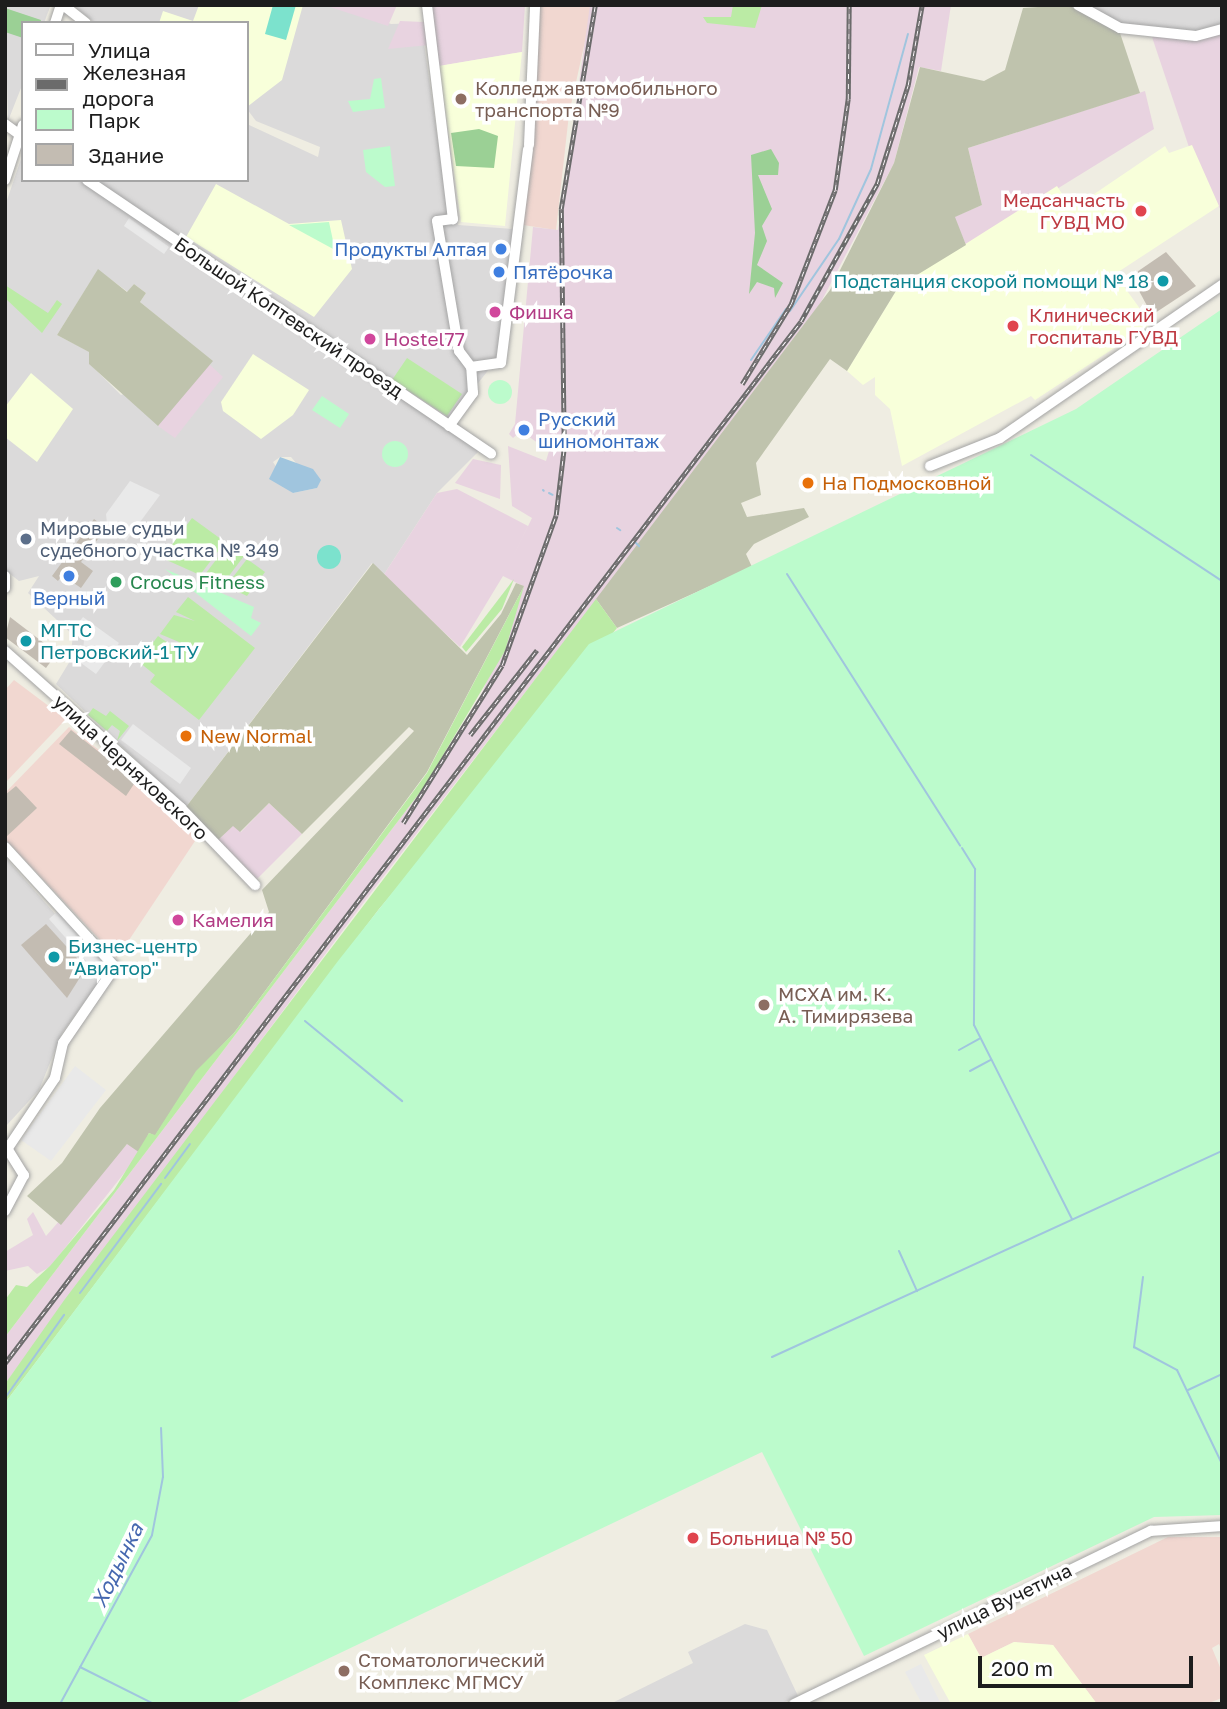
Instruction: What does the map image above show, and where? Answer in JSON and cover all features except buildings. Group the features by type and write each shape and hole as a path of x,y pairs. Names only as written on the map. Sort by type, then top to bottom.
{"street":[{"path":"62,5 83,21"},
{"path":"427,5 453,219 437,220 459,351 471,367 473,393 449,426"},
{"path":"471,367 501,363 528,147 535,5"},
{"path":"1078,5 1120,28 1196,36 1222,29"},
{"path":"5,124 21,132"},
{"path":"5,180 21,135"},
{"name":"Большой Коптевский проезд","path":"90,182 491,454"},
{"path":"930,466 1000,438 1222,285"},
{"path":"5,576 5,588"},
{"name":"улица Черняховского","path":"5,651 181,808 255,885"},
{"path":"5,847 115,967 63,1043 55,1078 7,1147 23,1169 21,1187 5,1211"},
{"name":"улица Вучетича","path":"794,1704 1152,1531 1222,1526"}],"shaded area":[{"path":"5,5 50,7 45,21 21,21 21,88 8,121"},
{"path":"72,5 345,5 391,24 421,23 447,205 454,204 458,225 513,229 497,359 450,419 96,182 248,182 248,124 318,157 320,147 256,121 248,110 248,21 92,21"},
{"path":"199,5 303,5 282,80 248,106 248,21 193,21"},
{"path":"273,5 296,5 286,40 265,34"},
{"path":"324,5 397,5 388,26"},
{"path":"430,5 525,5 522,52 439,66"},
{"path":"536,5 593,5 569,114 556,230 523,225"},
{"path":"590,5 951,5 941,71 919,67 894,163 811,321 367,898 5,1384 5,1337 424,787 480,698 523,586 503,576 460,647 383,576 437,493 457,489 528,526 506,571 532,518 512,506 508,446 546,461 549,451 521,431 513,438 509,434 515,424 533,227 558,230"},
{"path":"1068,5 1120,33 1140,93 968,148 982,205 955,217 966,245 899,286 847,371 830,359 756,463 761,495 741,503 747,517 804,508 809,517 754,544 746,554 752,567 617,628 596,599 830,290 894,163 920,67 984,81 1005,70 1023,8"},
{"path":"1084,5 1222,5 1222,24 1196,33 1118,24"},
{"path":"163,11 193,21 160,21"},
{"path":"400,21 424,22 429,45 388,49"},
{"path":"1222,33 1222,212 1196,168 1152,37"},
{"path":"522,52 505,226 461,222 439,66"},
{"path":"1145,91 1154,129 966,245 954,217 982,205 968,148"},
{"name":"Клинический госпиталь ГУВД","path":"1192,145 1219,206 1115,274 1151,324 1035,400 1031,396 902,466 890,409 875,395 875,377 863,385 847,371 899,286 1057,186 1072,209 1165,146 1169,153"},
{"path":"21,159 21,182 85,182 480,450 437,493 383,576 372,563 186,807 56,684 70,661 73,635 28,593 39,576 19,581 5,570 5,206","holes":["98,270 128,292 134,284 146,293 140,302 212,361 121,395 90,364 90,352 57,335","280,457 291,457 317,488 293,493 273,462"]},
{"path":"216,184 289,224 341,220 352,269 314,317 186,237"},
{"path":"129,218 169,247 164,254 124,226"},
{"path":"98,269 127,292 134,284 146,293 140,302 213,361 158,426 89,364 89,352 57,335"},
{"path":"253,354 309,390 293,415 261,439 223,411 221,402"},
{"path":"209,364 223,377 175,438 158,426"},
{"path":"31,373 73,409 37,462 5,437 5,407"},
{"path":"280,457 313,469 321,480 317,488 293,493 269,479"},
{"path":"473,459 501,465 500,499 455,483"},
{"path":"130,481 160,495 126,541 107,524 106,514"},
{"path":"329,545 340,552 341,557 334,568 329,569 318,562 317,557 324,546"},
{"path":"373,563 467,655 501,614 516,583 524,586 427,772 234,1033 197,1071 155,1136 149,1133 140,1153 127,1144 61,1225 27,1196 62,1163 100,1108 269,912 262,890 414,731 409,727 302,834 269,803 240,832 233,826 218,840 186,807"},
{"path":"83,617 119,643 96,674 81,663 85,634 75,627"},
{"path":"14,680 66,719 7,781 5,690"},
{"path":"133,724 191,768 180,784 121,740"},
{"path":"69,727 138,780 197,838 117,958 5,839 5,793"},
{"path":"269,803 302,834 257,879 218,840 233,825 241,832"},
{"path":"5,857 106,972 62,1033 39,1090 6,1126"},
{"path":"60,909 111,965 101,978 49,919"},
{"path":"75,1066 106,1090 51,1161 21,1140"},
{"path":"128,1143 140,1153 50,1267 37,1274 28,1266 5,1271 5,1252 33,1235 27,1219 33,1212 46,1236"},
{"path":"1168,1537 1222,1537 1222,1651 1219,1644 1212,1648 1222,1672 1222,1698 1206,1704 1097,1704 1053,1645 1014,1642 981,1658 968,1634"},
{"path":"745,1624 767,1630 798,1696 781,1704 610,1704 693,1663 688,1652"},
{"path":"968,1634 981,1658 1014,1642 1053,1645 1097,1704 951,1704 924,1655"},
{"path":"921,1664 941,1704 922,1704 905,1672"}],"green space":[{"path":"733,5 762,5 755,28 707,23 703,17 731,17"},
{"path":"5,8 41,20 21,21 21,37 5,32"},
{"path":"381,78 385,108 353,112 348,101 370,99 374,79"},
{"path":"479,129 498,136 494,168 456,166 451,133"},
{"path":"390,146 395,186 385,187 366,172 363,150"},
{"path":"771,149 779,163 778,175 758,175 772,209 762,226 767,241 757,265 783,283 775,298 774,288 757,282 749,294 755,233 751,155"},
{"path":"329,222 335,250 289,225"},
{"path":"5,285 48,313 57,300 62,304 42,333 5,298"},
{"name":"МСХА им. К. А. Тимирязева","path":"1222,309 1222,1515 1154,1517 864,1656 762,1452 233,1704 6,1704 5,1403 338,961 589,644 1076,409"},
{"path":"407,358 462,394 447,416 392,380"},
{"path":"500,380 511,387 512,392 505,403 500,404 489,397 488,392 495,381"},
{"path":"322,396 349,414 340,428 312,410"},
{"path":"395,441 404,445 408,454 404,463 395,467 386,463 382,454 386,445"},
{"path":"192,518 225,542 200,575 162,558"},
{"path":"228,544 244,556 222,585 203,577"},
{"path":"247,559 265,572 247,596 226,586"},
{"path":"165,569 254,607 251,618 261,623 251,636"},
{"path":"514,579 502,609 466,652 462,647"},
{"path":"524,586 505,651 424,787 5,1337 5,1300 16,1285 27,1287 50,1266 114,1190 149,1133 155,1135 196,1071 234,1033 427,773"},
{"path":"188,597 255,648 199,720 150,682 155,675 139,662 145,655 164,662 146,652 158,636 174,647 179,642 160,634 174,615 195,621 176,612"},
{"path":"596,599 617,628 379,909 5,1403 5,1384 65,1299"},
{"path":"93,708 106,716 110,711 129,726 117,741 120,731 112,725 107,731 88,715"}],"waterway":[{"path":"790,311 839,239 871,169 908,34"},
{"path":"751,360 786,309"},
{"path":"1031,455 1222,581"},
{"path":"549,493 553,495"},
{"path":"635,542 639,546"},
{"path":"787,574 960,846"},
{"path":"962,848 975,869 974,1025 1072,1219"},
{"path":"305,1021 402,1101"},
{"path":"959,1050 979,1039"},
{"path":"970,1071 991,1060"},
{"path":"165,1178 190,1144"},
{"path":"772,1357 1222,1151"},
{"path":"80,1293 161,1184"},
{"path":"899,1251 917,1291"},
{"path":"1143,1277 1134,1347 1177,1370 1222,1464"},
{"path":"5,1398 64,1315"},
{"path":"1188,1390 1222,1374"},
{"name":"Ходынка","path":"60,1704 152,1535 163,1477 161,1428"},
{"path":"80,1667 154,1704"}],"railway":[{"path":"403,823 502,665 556,515 564,448 561,209 595,5"},
{"path":"742,384 791,304 835,190 848,99 849,5"},
{"path":"5,1363 801,321 877,184 908,85 922,5"},
{"path":"470,735 537,650"}],"place":[{"name":"Колледж автомобильного транспорта №9","path":"461,99"},
{"name":"Медсанчасть ГУВД МО","path":"1141,211"},
{"name":"Продукты Алтая","path":"501,249"},
{"name":"Пятёрочка","path":"499,272"},
{"name":"Подстанция скорой помощи № 18","path":"1163,281"},
{"name":"Фишка","path":"495,312"},
{"name":"Клинический госпиталь ГУВД","path":"1013,326"},
{"name":"Hostel77","path":"370,339"},
{"name":"Русский шиномонтаж","path":"524,430"},
{"name":"На Подмосковной","path":"808,483"},
{"name":"Мировые судьи судебного участка № 349","path":"26,539"},
{"name":"Верный","path":"69,576"},
{"name":"Crocus Fitness","path":"116,582"},
{"name":"МГТС Петровский-1 ТУ","path":"26,641"},
{"name":"New Normal","path":"186,736"},
{"name":"Камелия","path":"178,920"},
{"name":"Бизнес-центр \"Авиатор\"","path":"54,957"},
{"name":"МСХА им. К. А. Тимирязева","path":"764,1005"},
{"name":"Больница № 50","path":"693,1538"},
{"name":"Стоматологический Комплекс МГМСУ","path":"344,1671"}]}
